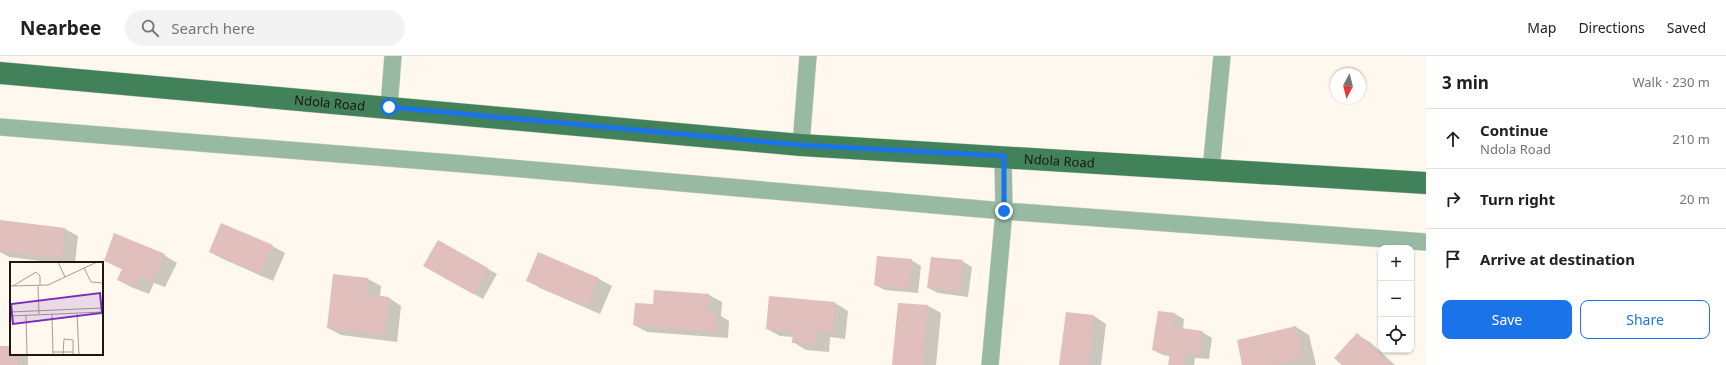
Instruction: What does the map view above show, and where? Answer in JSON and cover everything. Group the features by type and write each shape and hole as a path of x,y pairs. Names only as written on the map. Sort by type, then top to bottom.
{"main road":[{"name":"Ndola Road","path":"0,73 800,145 1004,156 1426,183"}],"street":[{"path":"389,107 394,56"},
{"path":"800,145 808,56"},
{"path":"1211,170 1222,56"},
{"path":"0,127 472,165 1004,211 1426,242"},
{"path":"990,365 1004,211 1004,156"}],"building":[{"path":"0,220 65,228 62,258 0,251"},
{"path":"221,223 273,245 260,274 209,252"},
{"path":"114,233 165,254 152,281 141,276 136,287 117,280 122,269 104,261"},
{"path":"438,240 488,268 473,294 423,266"},
{"path":"538,252 599,278 587,307 526,281"},
{"path":"877,256 912,259 909,288 874,285"},
{"path":"931,257 963,260 959,292 927,288"},
{"path":"333,274 368,278 366,294 389,297 384,335 327,328"},
{"path":"654,290 709,294 708,312 717,313 715,332 633,325 635,303 653,304"},
{"path":"769,296 835,302 833,332 817,331 816,345 792,343 793,331 766,329"},
{"path":"898,303 928,305 923,365 892,365"},
{"path":"1158,311 1175,313 1173,327 1203,331 1199,355 1186,353 1184,365 1168,365 1170,353 1152,350"},
{"path":"1066,312 1094,315 1088,365 1059,365"},
{"path":"1296,326 1303,358 1272,365 1242,365 1237,340"},
{"path":"1357,333 1391,365 1342,365 1334,358"},
{"path":"0,346 10,346 10,355 19,355 18,365 0,365"}],"route":[{"path":"389,107 800,145 1004,156 1004,211"}]}
